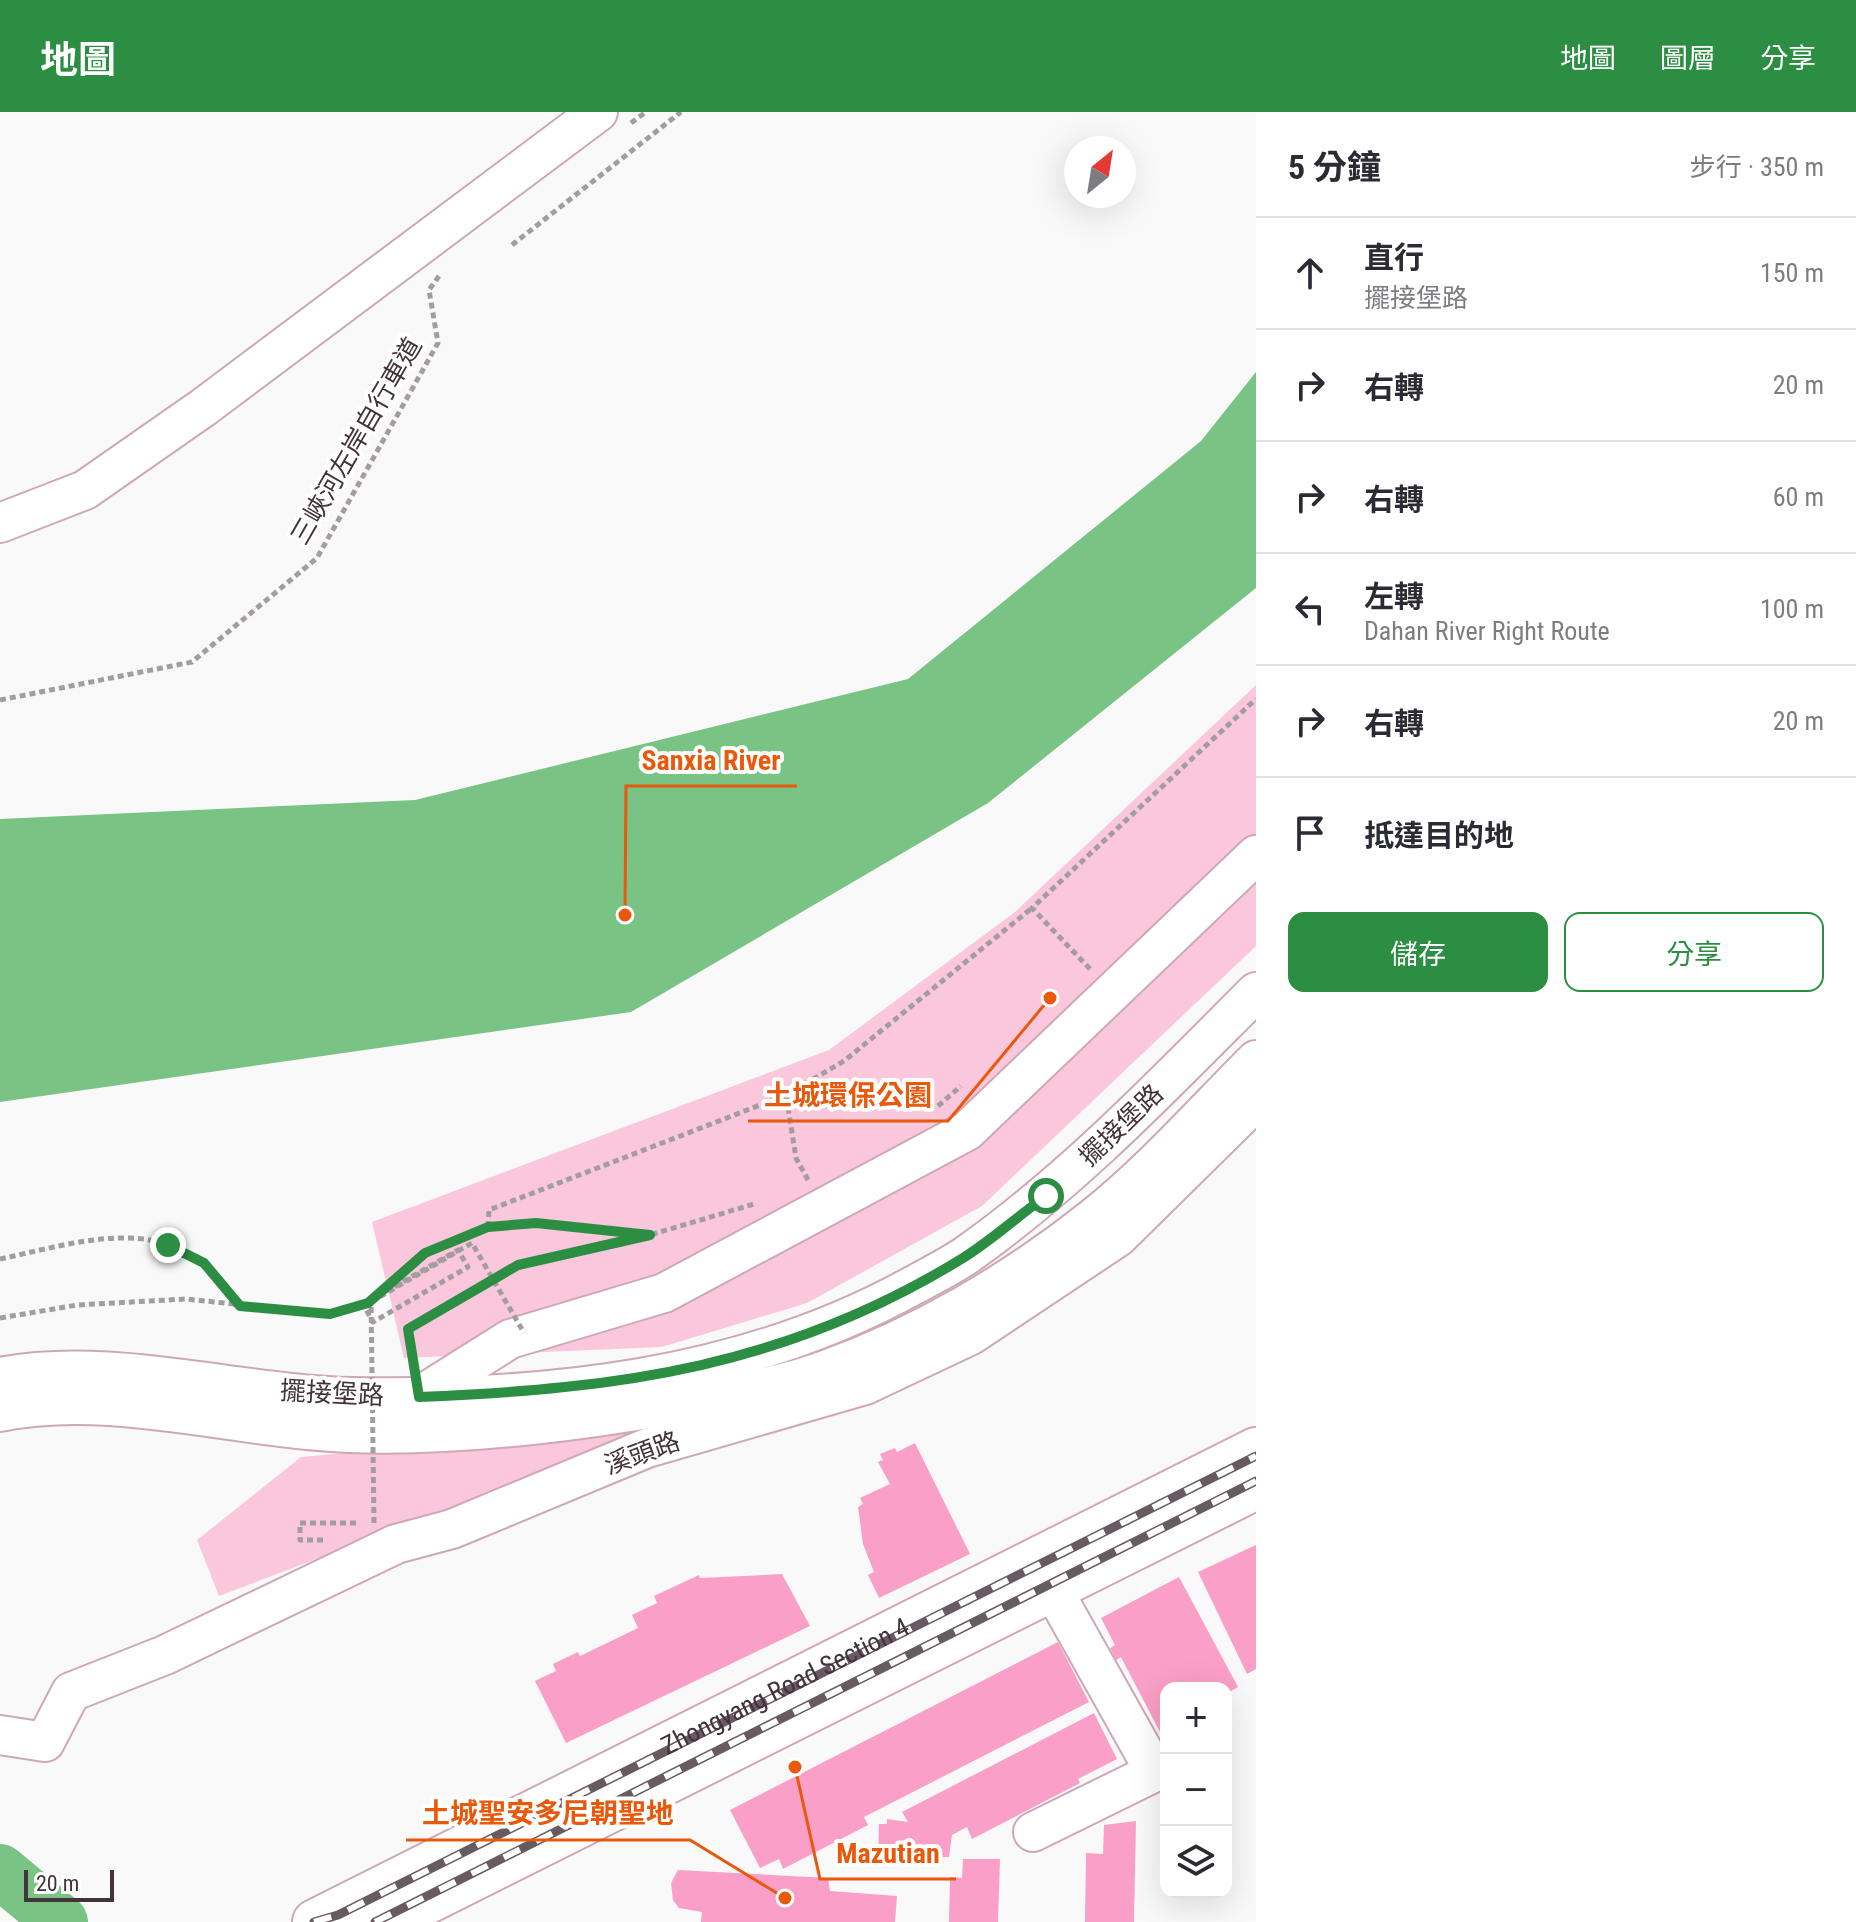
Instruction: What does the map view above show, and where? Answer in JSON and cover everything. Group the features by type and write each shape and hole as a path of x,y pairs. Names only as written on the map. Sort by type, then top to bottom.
{"main road":[{"name":"Zhongyang Road Section 4","path":"386,1922 1044,1576 1256,1450"},
{"name":"Zhongyang Road Section 4","path":"1044,1576 1256,1487"},
{"name":"Zhongyang Road Section 4","path":"315,1922 425,1900"}],"street":[{"path":"0,523 85,490 204,407 488,198 598,112"},
{"path":"419,1397 524,1333 664,1293 967,1131 1256,855"},
{"name":"擺接堡路","path":"0,1377 32,1371 103,1373 349,1397 528,1393 618,1383 716,1364 802,1338 874,1308 965,1257 1046,1196 1138,1110 1256,992"},
{"name":"擺接堡路","path":"0,1412 27,1406 86,1406 348,1433 434,1432 545,1423 646,1410 724,1396 824,1371 924,1327 1020,1271 1095,1217 1256,1060"},
{"name":"溪頭路","path":"0,1735 45,1742 71,1692 165,1655 396,1544 452,1529 647,1448 865,1385 971,1335 1118,1237 1256,1101"},
{"path":"1033,1832 1155,1772 1044,1576"}],"path":[{"path":"512,245 681,112"},
{"name":"三峽河左岸自行車道","path":"0,700 192,662 317,558 438,343 429,290 444,268"},
{"path":"488,1227 489,1210 786,1095 844,1061 1032,908 1256,699"},
{"path":"1032,908 1090,969"},
{"path":"1081,978 1101,958"},
{"path":"929,1113 964,1084"},
{"path":"786,1095 796,1158 808,1180"},
{"path":"794,1186 821,1173"},
{"path":"419,1397 408,1329 518,1265 650,1235 767,1199"},
{"path":"0,1318 77,1305 186,1299 330,1314 368,1303 425,1253 488,1227 536,1223 650,1235"},
{"path":"0,1259 113,1236 168,1245 204,1263 240,1306"},
{"path":"374,1523 372,1332 371,1316 371,1300 458,1250 463,1259 468,1267 373,1322 368,1314 364,1306 377,1298 391,1290 404,1282 445,1259 458,1251 472,1243 524,1333"}],"shaded area":[{"path":"1256,372 1256,588 988,803 631,1012 0,1102 0,819 415,800 908,679 1201,441"},
{"path":"1256,685 1256,946 982,1206 807,1303 662,1347 404,1358 372,1222 829,1050 1015,912"},
{"path":"673,1423 219,1596 197,1540 301,1457"}],"building":[{"path":"915,1443 970,1554 879,1598 868,1575 874,1572 863,1544 858,1507 863,1504 860,1498 890,1484 878,1462 883,1460 880,1454 895,1448 897,1452"},
{"path":"1256,1545 1256,1669 1247,1674 1198,1572"},
{"path":"782,1574 810,1626 566,1743 535,1681 556,1671 553,1664 578,1652 580,1656 638,1628 632,1615 657,1603 654,1596 699,1575 700,1578"},
{"path":"1179,1577 1238,1687 1232,1690 1232,1682 1160,1682 1160,1732 1121,1657 1116,1660 1110,1648 1115,1645 1101,1618"},
{"path":"1058,1642 1089,1702 864,1817 868,1825 783,1869 779,1859 760,1868 730,1810"},
{"path":"1094,1713 1117,1759 1078,1779 1080,1783 972,1839 967,1827 952,1835 949,1857 938,1857 938,1860 878,1857 879,1824 887,1824 887,1819 908,1822 902,1812"},
{"path":"1136,1821 1134,1922 1085,1922 1086,1853 1103,1854 1104,1825"},
{"path":"963,1859 1000,1859 998,1922 949,1922 950,1877 962,1878"},
{"path":"678,1870 828,1878 830,1891 897,1896 895,1922 701,1922 702,1912 679,1908 673,1900 671,1883"}],"waterway":[{"path":"0,1871 61,1922"}],"railway":[{"path":"314,1922 338,1915 1256,1456"},
{"path":"375,1922 1256,1481"}],"place":[{"name":"Sanxia River","path":"625,915"},
{"name":"土城環保公園","path":"1050,998"},
{"name":"Mazutian","path":"795,1767"},
{"name":"土城聖安多尼朝聖地","path":"785,1898"}],"route":[{"path":"168,1245 204,1263 240,1306 330,1314 368,1303 425,1253 488,1227 536,1223 650,1235 518,1265 408,1329 419,1397 528,1393 618,1383 716,1364 802,1338 874,1308 965,1257 1046,1196"}]}
